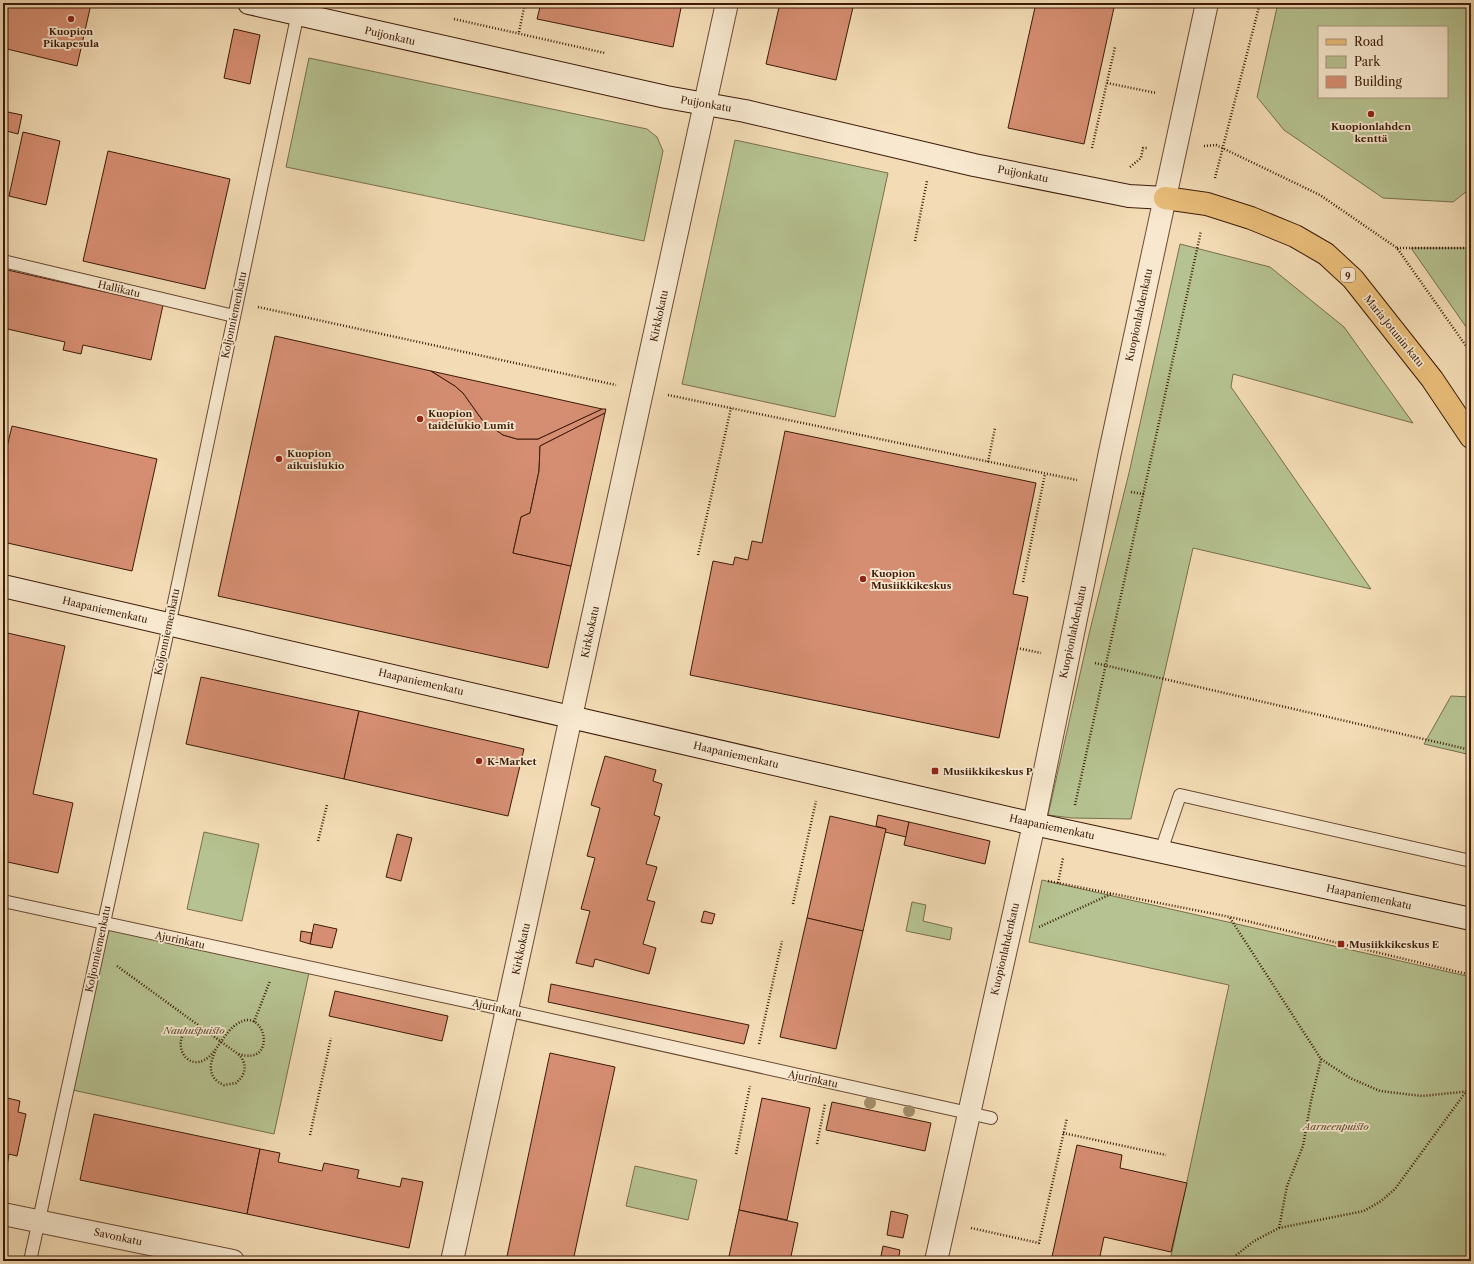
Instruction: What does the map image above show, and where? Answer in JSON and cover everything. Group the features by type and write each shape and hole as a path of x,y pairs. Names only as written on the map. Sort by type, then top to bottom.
{"main road":[{"name":"Maria Jotunin katu","path":"1165,198 1207,204 1251,218 1295,236 1326,254 1353,280 1417,360 1432,379 1471,437"}],"street":[{"name":"Puijonkatu","path":"249,3 299,8 643,92 745,111 974,165 1129,196 1165,198"},
{"name":"Kirkkokatu","path":"452,1261 508,1011 727,3"},
{"name":"Kuopionlahdenkatu","path":"936,1261 1034,824 1103,486 1207,3"},
{"name":"Haapaniemenkatu","path":"3,586 1034,824 1069,830 1471,919"},
{"name":"Savonkatu","path":"3,1214 233,1261"}],"lane":[{"name":"Koljonniemenkatu","path":"30,1261 169,624 299,8"},
{"name":"Hallikatu","path":"3,261 234,316"},
{"path":"1161,851 1180,795 1471,861"},
{"name":"Ajurinkatu","path":"3,901 991,1118"}],"path":[{"path":"519,32 525,3"},
{"path":"1058,884 1207,204 1224,148 1260,3"},
{"path":"1092,148 1116,48"},
{"path":"1107,84 1156,93"},
{"path":"1224,148 1320,195 1397,248 1471,353"},
{"path":"915,241 929,173"},
{"path":"1397,248 1471,248"},
{"path":"237,302 643,390 1144,494"},
{"path":"698,554 731,408"},
{"path":"988,462 995,428"},
{"path":"1023,582 1045,474"},
{"path":"1017,648 1106,665 1471,750"},
{"path":"793,904 818,793"},
{"path":"318,842 327,805"},
{"path":"1042,880 1230,917 1471,975"},
{"path":"1038,927 1112,894"},
{"path":"1230,917 1321,1059 1350,1078 1380,1091 1422,1096 1471,1091"},
{"path":"98,952 208,1031 222,1042 238,1054 245,1063 244,1074 236,1083 224,1085 218,1083 211,1073 211,1061 216,1050 222,1042 237,1023 243,1021 254,1022 262,1029 264,1034 264,1045 256,1054 250,1056 238,1054"},
{"path":"254,1022 278,961"},
{"path":"208,1031 198,1028 187,1031 180,1040 181,1051 188,1059 199,1062 204,1060 216,1050"},
{"path":"310,1134 331,1038"},
{"path":"1279,1228 1287,1186 1303,1146 1311,1101 1321,1059"},
{"path":"817,1144 830,1082"},
{"path":"1229,1261 1254,1241 1279,1228 1364,1211 1381,1202 1395,1189 1465,1092"},
{"path":"966,1227 1039,1243 1067,1118"},
{"path":"1063,1133 1166,1154"}],"green space":[{"name":"Kuopionlahden kenttä","path":"1278,3 1471,3 1471,188 1453,202 1383,198 1284,130 1257,97"},
{"path":"309,58 647,129 657,137 663,151 644,241 286,167"},
{"path":"735,140 888,173 835,417 682,384"},
{"path":"1180,244 1270,267 1344,327 1413,423 1233,374 1231,387 1371,589 1193,548 1131,819 1072,818 1048,815 1090,630 1129,473"},
{"path":"1411,248 1471,248 1471,334"},
{"path":"1451,696 1471,697 1471,755 1424,744"},
{"path":"204,832 259,844 242,921 187,909"},
{"name":"Aarneenpuisto","path":"1042,880 1471,977 1471,1261 1170,1261 1229,985 1029,942"},
{"path":"912,902 926,905 923,921 952,928 950,940 906,931"},
{"name":"Nauhuspuisto","path":"104,923 310,968 274,1134 68,1089"},
{"path":"635,1166 697,1180 688,1220 626,1206"}],"building":[{"path":"5,3 91,4 77,66 3,48 3,5"},
{"path":"541,3 682,3 673,47 537,19"},
{"path":"780,3 854,3 836,80 766,64"},
{"path":"1036,3 1115,3 1084,144 1008,128"},
{"path":"234,29 260,35 250,84 224,78"},
{"path":"3,111 22,115 18,134 3,130"},
{"path":"23,132 60,141 46,205 9,196"},
{"path":"108,151 230,179 205,289 83,261"},
{"path":"3,269 163,305 151,360 83,345 81,354 63,350 65,342 3,328"},
{"path":"275,336 431,371 455,386 463,393 483,421 503,435 517,439 538,439 602,409 606,409 605,413 540,446 539,471 530,513 521,517 513,553 571,566 548,668 218,596"},
{"path":"431,371 602,409 538,439 517,439 503,435 483,421 463,393 455,386"},
{"path":"605,413 571,566 513,553 521,517 530,513 539,471 540,446"},
{"path":"12,426 157,459 132,571 3,542 3,464"},
{"name":"Kuopion Musiikkikeskus","path":"785,431 1036,483 1013,594 1028,597 999,738 690,675 713,561 733,565 735,557 748,560 752,541 762,543"},
{"path":"3,632 65,646 33,794 73,803 58,873 3,861"},
{"path":"201,677 359,711 344,779 186,744"},
{"path":"359,711 524,749 508,816 344,779"},
{"path":"605,756 656,770 653,781 662,784 654,815 660,817 646,864 657,867 647,900 655,902 643,944 656,948 649,974 595,959 593,967 576,963 590,911 581,909 595,858 587,856 600,808 591,805"},
{"path":"878,815 909,822 906,837 885,832 886,829 876,826"},
{"path":"830,816 886,829 863,931 807,918"},
{"path":"909,822 990,841 985,864 904,845"},
{"path":"397,834 412,838 401,881 386,877"},
{"path":"704,911 715,914 712,924 701,922"},
{"path":"807,918 863,931 836,1049 780,1037"},
{"path":"314,924 337,929 332,948 310,944"},
{"path":"301,931 312,933 310,944 300,941"},
{"path":"551,984 749,1025 744,1044 548,1002"},
{"path":"335,991 448,1016 442,1041 329,1016"},
{"path":"550,1053 615,1067 573,1261 506,1261"},
{"path":"3,1097 20,1101 18,1112 26,1114 17,1156 9,1154 7,1166 3,1165"},
{"path":"762,1098 810,1108 787,1220 739,1210"},
{"path":"832,1102 931,1123 925,1151 826,1130"},
{"path":"94,1114 260,1149 247,1214 80,1180"},
{"path":"1077,1145 1122,1155 1120,1168 1187,1183 1171,1252 1104,1237 1099,1261 1051,1261"},
{"path":"260,1149 280,1153 278,1162 322,1171 324,1163 359,1170 357,1178 400,1187 402,1178 423,1182 409,1248 247,1214"},
{"path":"739,1210 798,1223 790,1261 728,1261"},
{"path":"891,1211 908,1215 903,1238 887,1235"},
{"path":"883,1246 900,1250 898,1261 880,1261"}],"place":[{"name":"Kuopion Pikapesula","path":"71,19"},
{"name":"Kuopionlahden kenttä","path":"1371,114"},
{"name":"Kuopion taidelukio Lumit","path":"420,419"},
{"name":"Kuopion aikuislukio","path":"279,459"},
{"name":"Kuopion Musiikkikeskus","path":"863,579"},
{"name":"K-Market","path":"479,761"},
{"name":"Musiikkikeskus P","path":"935,771"},
{"name":"Musiikkikeskus E","path":"1341,944"}]}
